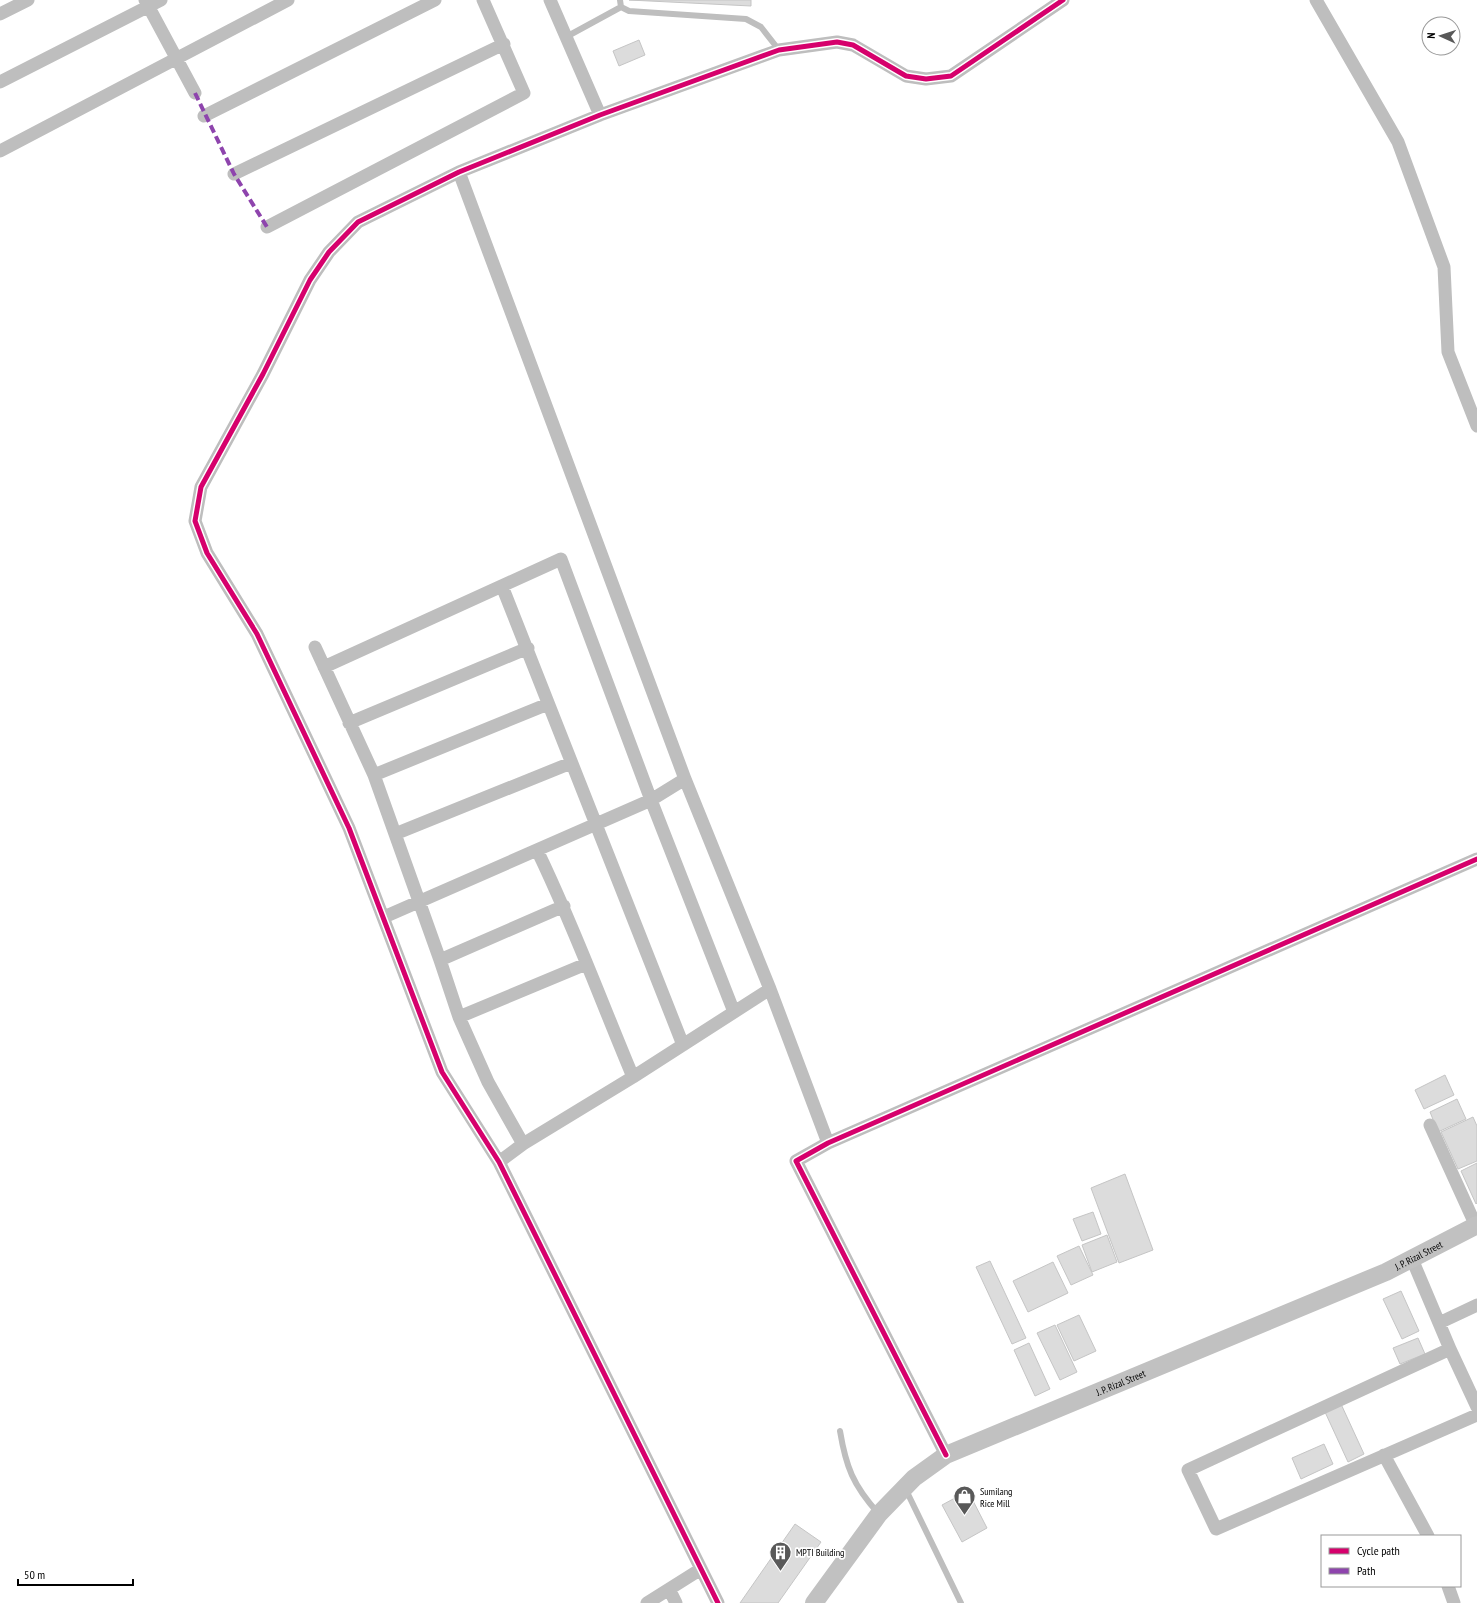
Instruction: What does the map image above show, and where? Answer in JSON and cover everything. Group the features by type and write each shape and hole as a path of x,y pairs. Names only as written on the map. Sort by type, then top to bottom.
{"main road":[{"name":"J. P. Rizal Street","path":"814,1603 879,1514 914,1478 946,1455 1378,1276 1477,1226"}],"street":[{"path":"0,14 28,0"},
{"path":"0,82 146,3 161,0"},
{"path":"0,151 288,0"},
{"path":"204,116 435,0"},
{"path":"267,227 524,93 504,44 483,0"},
{"path":"550,0 600,115"},
{"path":"718,1603 499,1162 442,1072 349,828 257,634 207,553 194,521 201,487 263,374 310,280 329,252 358,222 459,172 600,115 779,50 838,42 853,45 906,76 926,79 951,76 1063,0"},
{"path":"1316,0 1398,142 1444,268 1448,352 1477,426"},
{"path":"146,3 195,93"},
{"path":"234,174 504,44"},
{"path":"459,172 685,779 770,989 828,1143"},
{"path":"324,667 561,559 651,800 734,1012"},
{"path":"502,586 528,648 571,763 683,1045"},
{"path":"315,648 374,775 459,1017 488,1082 523,1144"},
{"path":"349,723 528,648"},
{"path":"374,775 548,704"},
{"path":"395,834 571,763"},
{"path":"384,917 651,800 685,779"},
{"path":"537,850 564,906 586,964 633,1077"},
{"path":"946,1455 796,1161 828,1143 1477,859"},
{"path":"440,960 564,906"},
{"path":"459,1017 586,964"},
{"path":"499,1162 523,1144 633,1077 770,989"},
{"path":"1430,1125 1477,1226"},
{"path":"1412,1259 1450,1349 1474,1391 1477,1407"},
{"path":"1439,1322 1477,1305"},
{"path":"1450,1349 1188,1470 1216,1529 1477,1415"},
{"path":"1384,1455 1427,1535"},
{"path":"647,1603 701,1569"},
{"path":"1448,1587 1454,1603"},
{"path":"669,1589 676,1603"}],"lane":[{"path":"620,0 621,7"},
{"path":"566,37 621,7"},
{"path":"621,7 629,11 746,19 761,27 779,50"},
{"path":"840,1430 845,1460 853,1478 863,1496 879,1514"},
{"path":"904,1487 961,1603"}],"building":[{"path":"629,0 751,0 751,6"},
{"path":"639,40 645,55 619,66 613,51"},
{"path":"1445,1075 1454,1095 1424,1109 1415,1090"},
{"path":"1457,1099 1466,1119 1438,1132 1430,1112"},
{"path":"1473,1117 1477,1126 1477,1161 1458,1169 1441,1132"},
{"path":"1477,1163 1477,1203 1476,1204 1461,1171"},
{"path":"1125,1174 1153,1250 1119,1263 1091,1188"},
{"path":"1093,1212 1101,1234 1082,1241 1073,1219"},
{"path":"1107,1235 1117,1262 1092,1272 1082,1245"},
{"path":"1079,1246 1093,1275 1071,1285 1057,1256"},
{"path":"990,1261 1026,1338 1012,1344 976,1267"},
{"path":"1053,1262 1068,1293 1028,1312 1013,1281"},
{"path":"1401,1291 1419,1331 1402,1339 1383,1299"},
{"path":"1079,1315 1096,1351 1074,1361 1057,1325"},
{"path":"1055,1325 1077,1372 1060,1380 1037,1333"},
{"path":"1418,1338 1425,1354 1400,1364 1393,1348"},
{"path":"1029,1343 1050,1389 1035,1396 1014,1350"},
{"path":"1341,1404 1364,1454 1348,1462 1325,1412"},
{"path":"1324,1444 1333,1464 1301,1479 1292,1458"},
{"name":"Sumilang Rice Mill","path":"968,1491 987,1528 962,1542 942,1505"},
{"name":"MPTI Building","path":"795,1524 821,1542 778,1603 740,1603"}],"marked path":[{"path":"195,93 234,174 267,227"}],"cycle path":[{"path":"718,1603 499,1162 442,1072 349,828 257,634 207,553 195,521 201,487 263,374 310,280 329,252 358,222 459,172 600,115 779,50 837,42 853,45 906,76 926,79 951,76 1063,0"},
{"path":"946,1455 796,1161 828,1143 1477,859"}],"place":[{"name":"Sumilang Rice Mill","path":"965,1516"},
{"name":"MPTI Building","path":"780,1572"}]}
